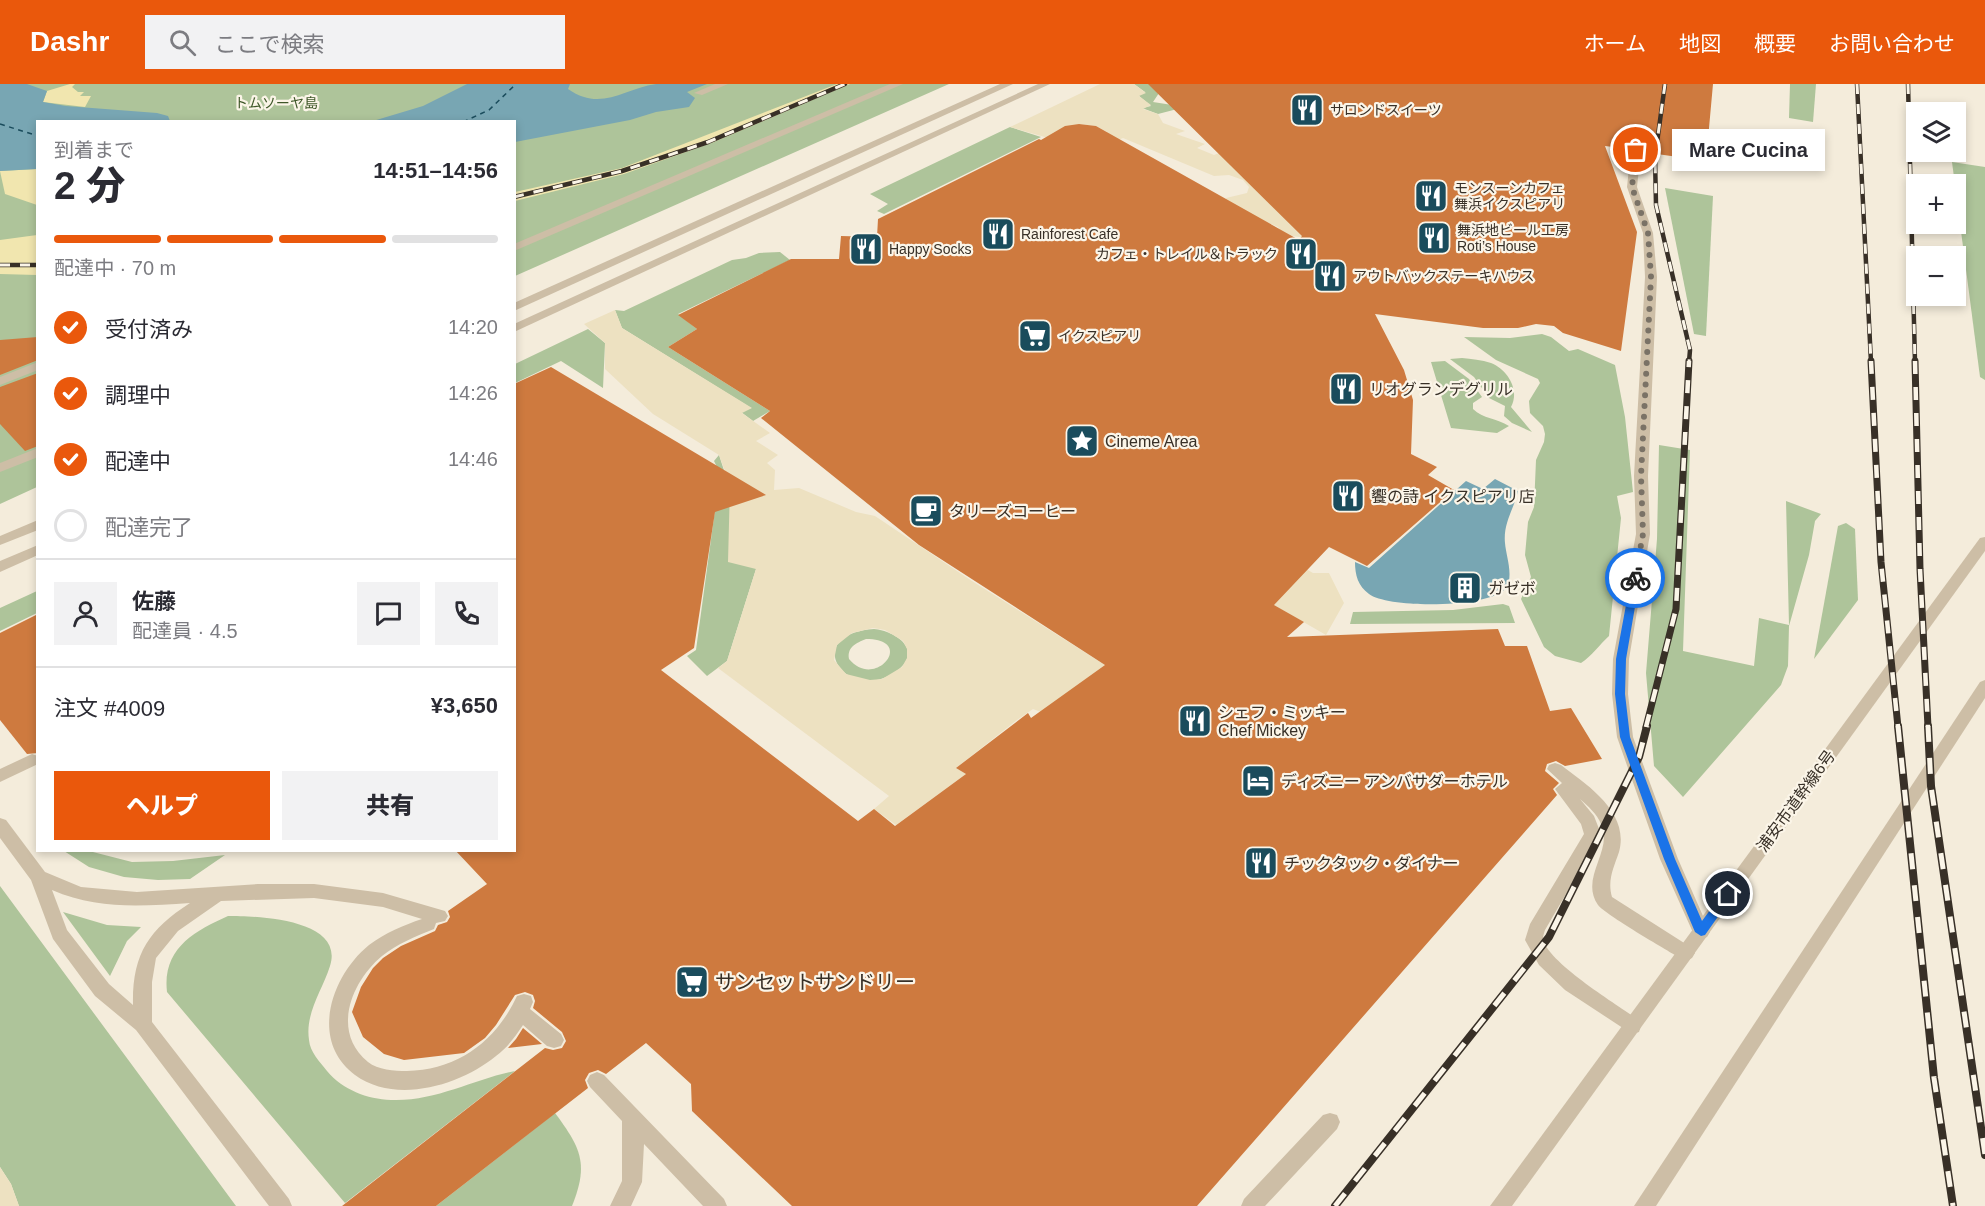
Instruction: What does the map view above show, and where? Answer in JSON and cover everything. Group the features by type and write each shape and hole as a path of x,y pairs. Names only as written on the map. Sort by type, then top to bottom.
{"street":[{"path":"699,93 723,84"},
{"path":"516,247 898,84"},
{"path":"516,307 1008,84"},
{"path":"516,328 1045,84"},
{"path":"1636,150 1632,187 1648,233 1651,277 1641,476 1643,534 1621,659 1620,694 1625,737 1669,859 1701,932"},
{"path":"0,381 36,367"},
{"path":"3,463 36,453"},
{"path":"0,541 36,525"},
{"name":"浦安市道幹線6号","path":"1500,1206 1985,541"},
{"path":"0,567 36,550"},
{"path":"1650,1204 1985,686"},
{"path":"0,776 32,760"},
{"path":"1555,769 1597,804 1612,829 1611,847 1602,872 1600,891 1605,902 1686,953"},
{"path":"1563,789 1588,821 1593,834 1536,929 1534,940 1545,960 1572,984 1632,1026"},
{"path":"0,825 39,877 59,934 102,990 143,1024 282,1206"},
{"path":"39,877 79,894 137,899 258,891 314,891 382,900 434,920 400,934 374,952 353,974 340,1000 337,1027 344,1051 362,1069 387,1079 416,1081 448,1074 478,1059 502,1039 522,1007 554,1040"},
{"path":"143,1024 144,966 158,942 179,919 219,894"},
{"path":"597,1081 717,1206"},
{"path":"620,1206 632,1182 634,1145 632,1116"},
{"path":"1251,1206 1330,1122"}],"green space":[{"name":"トムソーヤ島","path":"0,84 949,84 516,276 516,120 36,120 36,487 0,504"},
{"path":"1134,84 1165,84 1153,102 1185,107 1158,114 1142,108 1151,106 1138,95 1145,92"},
{"path":"1790,84 1816,84 1813,122 1789,118"},
{"path":"1010,127 1041,137 884,214 877,211 888,204 870,194"},
{"path":"1952,162 1985,167 1985,380 1980,377 1966,270 1966,246 1963,246 1961,234 1966,234 1966,174 1954,174"},
{"path":"1665,188 1713,196 1706,336 1694,334"},
{"path":"780,252 790,260 678,314 697,329 668,347 770,411 753,421 741,412 751,408 622,328 615,310 624,311 732,260 759,253"},
{"path":"588,329 605,343 603,388 561,361 516,383 516,364"},
{"path":"1542,334 1551,337 1569,351 1578,349 1615,365 1625,417 1633,492 1617,496 1621,518 1609,636 1581,663 1555,656 1544,647 1521,599 1531,577 1525,555 1528,522 1534,507 1536,460 1545,434 1543,426 1530,413 1529,401 1540,383 1538,379 1496,360 1464,337 1510,338"},
{"path":"1462,358 1491,363 1503,370 1513,387 1511,407 1532,432 1512,423 1504,416 1505,406 1489,398 1474,377 1450,359"},
{"path":"1445,361 1469,379 1482,397 1473,403 1473,409 1481,415 1509,426 1497,433 1451,428 1431,362"},
{"path":"1659,445 1690,450 1683,651 1754,666 1759,618 1789,625 1786,501 1821,514 1815,521 1809,555 1789,626 1788,666 1781,685 1683,797 1654,766 1646,673 1657,539"},
{"path":"719,455 756,569 727,661 707,676 687,656 696,650 720,473 714,461"},
{"path":"1846,523 1855,529 1858,600 1814,659 1838,526"},
{"path":"36,591 36,613 0,631 0,608"},
{"path":"1503,604 1509,606 1515,623 1350,624 1353,612 1453,610"},
{"path":"874,629 890,633 904,643 907,649 908,655 905,663 898,670 880,679 863,680 849,675 839,666 835,655 838,643 851,634","holes":["866,639 881,641 889,647 890,654 879,667 870,669 859,667 849,659 849,651 859,642"]},
{"path":"66,852 93,852 132,862 173,861 225,855 190,879 158,880 124,877 89,867"},
{"path":"0,886 236,1206 19,1206 11,1184 0,1167"},
{"path":"63,912 107,925 141,927 127,941 110,976"},
{"path":"228,916 258,917 296,923 324,938 331,950 330,966 309,1021 309,1040 313,1053 321,1064 333,1078 348,1088 373,1098 407,1100 439,1094 515,1071 345,1203 167,992 167,977 175,953 192,935"},
{"path":"555,1113 571,1136 580,1157 580,1179 572,1206 436,1206"}],"sand":[{"path":"75,84 72,87 78,92 84,92 80,96 91,96 85,107 43,102 47,91"},
{"path":"837,84 850,84 714,142 624,174 516,201 516,192 622,168"},
{"path":"36,169 36,205 5,194 0,171"},
{"path":"36,235 36,275 0,274 0,240"}],"shaded area":[{"path":"1100,84 1134,84 1146,93 1139,96 1151,105 1143,109 1158,114 1163,123 1185,131 1176,134 1205,144 1197,148 1214,155 1219,153 1307,238 1284,235 1278,227 1264,221 1229,214 1226,198 1247,193 1249,187 1243,180 1229,175 1214,176 1123,138 1111,143 1107,140 1107,132 1096,126 1079,124 1055,140 1010,127"},
{"path":"615,310 622,328 752,408 742,413 770,433 756,441 778,455 767,463 775,470 774,490 799,488 856,512 875,516 972,581 1105,665 1041,712 1033,709 1017,720 956,768 966,774 896,825 874,809 889,796 718,668 727,661 756,569 728,562 730,485 719,455 653,414 605,369 605,343 584,324","holes":["873,628 885,630 903,641 907,649 907,658 902,667 882,679 870,680 846,674 834,660 837,645 852,633"]},
{"path":"1287,558 1313,573 1329,573 1344,603 1326,635 1255,594"},
{"path":"0,1167 11,1184 19,1206 0,1206"}],"water":[{"path":"0,84 27,84 47,91 43,102 157,113 168,116 170,120 36,120 36,169 0,171"},
{"path":"467,84 570,84 568,89 580,96 602,99 656,84 707,84 687,92 695,98 689,107 516,142 516,120 376,120 423,106"},
{"path":"1495,479 1518,491 1505,536 1509,572 1506,588 1497,595 1461,603 1417,604 1380,599 1369,594 1362,587 1357,576 1355,562 1369,568 1466,481 1483,489"}],"building":[{"path":"1148,84 1713,84 1706,161 1643,152 1637,145 1629,149 1605,146 1637,232 1621,351 1563,333 1554,326 1536,324 1518,328 1483,328 1375,314 1404,370 1413,400 1411,454 1437,467 1428,475 1454,490 1367,566 1329,547 1274,605 1304,622 1287,637 1498,629 1505,646 1527,646 1550,711 1571,708 1602,759 1565,766 1556,761 1547,764 1545,771 1559,783 1553,789 1557,795 1197,1206 792,1206 692,1111 691,1084 646,1043 606,1074 598,1070 589,1073 585,1080 588,1088 436,1206 342,1206 545,1048 553,1050 562,1048 566,1041 562,1032 533,1008 535,1001 533,995 525,992 515,995 485,1038 464,1053 404,1060 384,1054 363,1037 352,1012 361,987 373,968 383,958 401,946 435,931 438,925 447,922 450,917 448,911 487,884 457,852 516,852 516,383 551,367 766,495 715,512 694,648 661,670 858,821 874,809 895,826 966,774 956,768 1028,713 1031,718 1105,665 919,545 761,418 770,411 668,347 697,329 678,315 791,259 839,259 841,236 877,237 878,219 1041,140 1065,126 1079,124 1096,126 1299,240 1302,236"},
{"path":"36,337 36,361 0,375 0,340"},
{"path":"36,374 36,447 25,451 0,424 0,387"},
{"path":"36,615 36,753 27,754 0,720 0,633"},
{"path":"523,1028 542,1044 508,1048 516,1039"}],"ferry route":[{"path":"467,120 489,110 516,84"},
{"path":"0,124 36,135"}],"railway":[{"path":"516,197 622,171 708,142 845,84"},
{"path":"1665,84 1655,157 1656,205 1690,350 1689,362"},
{"path":"1857,84 1871,362"},
{"path":"1908,84 1915,362"},
{"path":"0,265 36,265"},
{"path":"1646,727 1676,609 1689,361"},
{"path":"1871,361 1881,562 1898,727"},
{"path":"1915,361 1920,569 1928,727"},
{"path":"1335,1206 1549,937 1639,757 1647,726"},
{"path":"1898,726 1934,1078 1953,1206"},
{"path":"1928,726 1931,786 1985,1155"}],"way so far":[{"path":"1635,578 1643,534 1641,476 1651,277 1648,233 1632,187 1636,150"}],"place":[{"name":"サロンドスイーツ","path":"1307,110"},
{"name":"Mare Cucina","path":"1636,150"},
{"name":"モンスーンカフェ 舞浜イクスピアリ","path":"1431,196"},
{"name":"Rainforest Cafe","path":"998,234"},
{"name":"舞浜地ビール工房 Roti’s House","path":"1434,238"},
{"name":"Happy Socks","path":"866,249"},
{"name":"カフェ・トレイル＆トラック","path":"1301,254"},
{"name":"アウトバックステーキハウス","path":"1330,276"},
{"name":"イクスピアリ","path":"1035,336"},
{"name":"リオグランデグリル","path":"1346,389"},
{"name":"Cineme Area","path":"1082,441"},
{"name":"饗の詩 イクスピアリ店","path":"1348,496"},
{"name":"タリーズコーヒー","path":"926,511"},
{"name":"ガゼボ","path":"1465,588"},
{"name":"シェフ・ミッキー Chef Mickey","path":"1195,721"},
{"name":"ディズニー アンバサダーホテル","path":"1258,781"},
{"name":"チックタック・ダイナー","path":"1261,863"},
{"name":"サンセットサンドリー","path":"692,982"}],"route":[{"path":"1635,578 1621,659 1620,694 1625,737 1669,859 1701,932 1728,894"}]}
